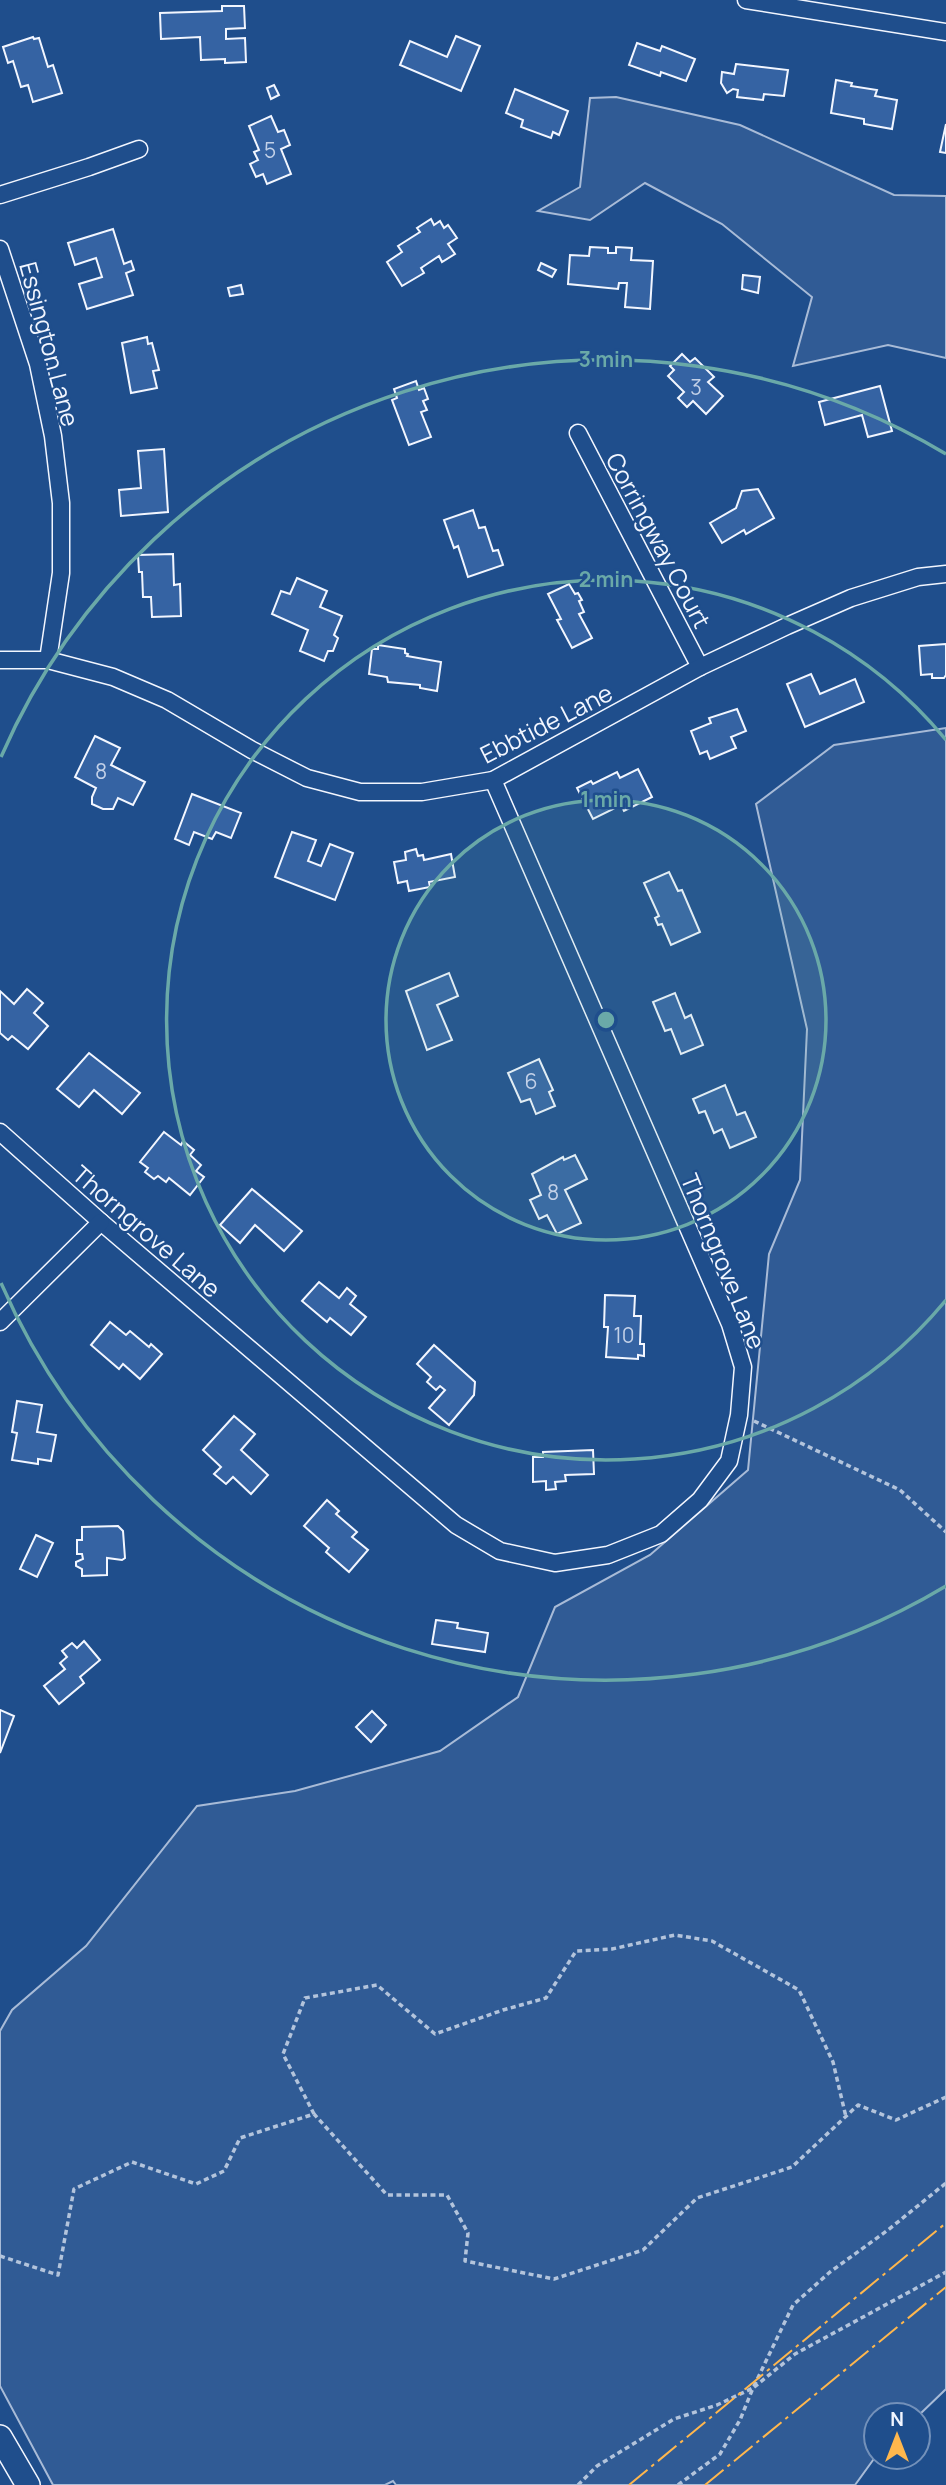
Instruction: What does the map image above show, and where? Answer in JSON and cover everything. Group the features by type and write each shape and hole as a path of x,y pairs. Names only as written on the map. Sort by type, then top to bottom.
{"street":[{"path":"746,0 946,32"},
{"path":"0,195 139,149"},
{"name":"Essington Lane","path":"0,248 37,364 55,450 61,503 61,573 48,660"},
{"name":"Corringway Court","path":"578,433 701,667"},
{"name":"Ebbtide Lane","path":"0,660 48,660 113,677 167,700 252,750 307,778 360,792 422,792 493,780 701,667 851,598 918,577 946,574"},
{"name":"Thorngrove Lane","path":"0,1132 101,1222 456,1525 500,1551 555,1563 608,1555 661,1534 700,1500 729,1461 739,1415 743,1367 730,1324 493,780"},
{"path":"0,1321 101,1222"},
{"path":"0,2437 28,2485"}],"path":[{"path":"739,1415 901,1490 946,1532"},
{"path":"846,2117 833,2062 799,1990 712,1941 675,1935 612,1949 576,1951 545,1998 435,2034 377,1985 305,1998 283,2054 314,2114 387,2195 447,2195 468,2233 465,2261 554,2279 643,2250 697,2198 792,2167 846,2117 858,2105 896,2120 946,2096"},
{"path":"0,2256 58,2275 74,2189 132,2162 196,2184 224,2171 240,2138 314,2114"},
{"path":"678,2485 720,2454 740,2420 793,2305 830,2272 946,2183"},
{"path":"578,2485 597,2466 674,2419 717,2405 753,2388 795,2354 946,2272"}],"shaded area":[{"path":"616,97 740,125 894,195 946,196 946,358 888,345 793,366 812,297 722,224 645,183 590,220 538,211 580,187 590,98"},
{"path":"946,728 946,2389 932,2402 862,2401 862,2471 865,2471 855,2485 396,2485 393,2481 385,2485 53,2485 0,2386 0,2031 12,2010 86,1946 197,1806 295,1791 440,1751 518,1697 555,1607 650,1555 748,1470 769,1254 800,1180 807,1029 756,804 834,745"}],"building":[{"path":"222,6 244,6 245,28 226,29 226,39 245,38 246,62 201,60 200,37 161,39 160,13 222,11"},
{"path":"456,36 480,46 461,91 400,65 410,41 447,57"},
{"path":"33,37 39,38 48,67 53,65 62,93 33,102 28,85 21,87 13,61 8,63 3,47"},
{"path":"637,43 660,51 662,46 695,59 686,81 661,72 660,76 629,65"},
{"path":"736,64 788,70 784,96 764,94 763,100 737,97 738,90 733,89 727,93 721,83 722,72 734,74"},
{"path":"836,80 852,83 851,86 877,90 875,96 897,100 892,129 864,124 864,119 831,113"},
{"path":"274,85 279,95 271,99 267,88"},
{"path":"515,89 568,111 559,135 553,132 551,138 521,127 523,120 506,113"},
{"path":"271,116 278,132 284,130 290,145 281,149 291,174 267,184 263,174 256,177 250,164 258,160 254,152 259,150 249,126"},
{"path":"946,124 946,153 940,152"},
{"path":"431,219 434,225 440,221 444,228 448,225 457,238 448,244 455,254 442,262 439,256 421,268 424,273 402,286 387,262 402,252 398,246 420,232 417,228"},
{"path":"113,229 124,264 131,261 134,270 126,273 133,295 87,309 79,284 102,277 96,258 75,265 68,243"},
{"path":"590,247 608,248 608,253 616,253 616,247 632,248 631,260 653,261 650,309 625,307 627,283 619,283 618,289 568,284 570,255 589,256"},
{"path":"541,263 556,270 552,277 538,270"},
{"path":"743,275 760,277 758,293 742,289"},
{"path":"241,285 243,294 230,296 228,288"},
{"path":"147,337 148,344 152,343 159,370 153,371 157,388 131,393 122,343"},
{"path":"682,354 690,362 695,358 714,377 708,382 723,396 706,414 693,401 687,407 678,398 684,392 668,376 674,370 670,366"},
{"path":"416,381 419,390 424,388 428,399 423,401 427,410 421,412 431,437 409,445 392,400 397,398 394,389"},
{"path":"880,386 892,431 868,437 862,415 825,425 819,402"},
{"path":"164,449 168,512 121,516 119,490 141,488 138,451"},
{"path":"758,489 774,518 746,534 744,530 722,543 710,523 736,508 742,491"},
{"path":"473,510 479,528 485,527 493,551 498,550 503,565 468,577 458,546 454,548 444,520"},
{"path":"173,554 174,585 180,584 181,616 152,617 151,597 143,597 138,555"},
{"path":"297,578 327,591 320,607 342,616 334,635 338,638 333,651 328,651 324,661 300,651 308,630 272,614 281,591 290,594"},
{"path":"569,584 582,600 579,601 584,612 579,614 592,638 572,648 557,620 561,619 548,594"},
{"path":"946,644 944,678 932,678 932,674 921,675 919,646"},
{"path":"378,645 405,649 407,656 441,662 437,691 420,688 420,685 388,682 387,677 369,674 372,649 378,649"},
{"path":"811,674 820,694 855,679 864,702 805,727 787,684"},
{"path":"737,709 746,731 731,737 736,748 710,759 707,751 700,754 691,731 711,723 709,718"},
{"path":"95,736 120,748 111,765 145,782 133,805 118,798 113,809 103,809 92,804 96,788 75,777"},
{"path":"638,769 652,797 624,811 621,805 593,819 577,788 591,781 593,784 617,772 620,778"},
{"path":"192,794 241,813 231,838 216,832 212,839 194,832 189,845 175,839"},
{"path":"292,832 316,840 308,861 321,866 330,844 353,853 335,900 275,877"},
{"path":"416,849 418,856 423,855 424,860 451,854 455,877 429,882 430,887 409,891 407,881 398,883 394,862 406,860 405,852"},
{"path":"669,872 678,891 682,890 700,932 671,945 662,924 658,925 655,918 659,916 644,883"},
{"path":"449,973 458,996 437,1005 452,1040 427,1050 406,991"},
{"path":"27,989 43,1003 34,1013 48,1026 28,1049 12,1036 8,1040 0,1033 0,991 14,1004"},
{"path":"675,993 685,1018 691,1015 703,1045 681,1054 671,1029 665,1031 653,1002"},
{"path":"89,1053 140,1093 122,1114 94,1090 79,1107 57,1089"},
{"path":"539,1059 553,1090 549,1092 555,1106 536,1114 530,1099 521,1102 508,1073"},
{"path":"725,1085 737,1115 745,1112 756,1137 730,1148 722,1129 714,1133 705,1111 699,1113 693,1099"},
{"path":"164,1132 181,1145 183,1141 194,1150 190,1155 201,1165 196,1171 204,1177 190,1195 169,1178 166,1182 158,1176 154,1179 145,1172 148,1168 140,1162"},
{"path":"575,1155 587,1179 565,1190 581,1223 557,1234 547,1215 539,1219 530,1200 541,1195 532,1174 563,1157 564,1160"},
{"path":"252,1189 302,1231 284,1251 255,1225 240,1243 220,1225"},
{"path":"319,1282 339,1298 347,1288 356,1296 350,1304 366,1317 351,1335 330,1318 327,1322 302,1301"},
{"path":"605,1295 635,1296 634,1316 641,1316 640,1344 644,1344 644,1356 638,1355 638,1359 606,1357 608,1327 604,1327"},
{"path":"110,1322 126,1335 130,1331 162,1354 140,1379 123,1364 119,1369 91,1345"},
{"path":"434,1345 475,1382 474,1395 449,1425 429,1408 445,1390 440,1386 436,1390 427,1382 431,1377 417,1364"},
{"path":"17,1401 42,1405 37,1432 56,1435 51,1461 38,1459 38,1464 12,1460 17,1433 12,1432"},
{"path":"234,1416 255,1434 241,1450 268,1475 251,1494 233,1477 226,1484 214,1474 221,1467 203,1450"},
{"path":"593,1450 594,1474 565,1475 566,1481 555,1482 556,1489 546,1490 546,1481 533,1482 533,1457 543,1457 543,1452"},
{"path":"327,1500 339,1511 336,1514 357,1532 352,1537 368,1550 349,1572 326,1552 329,1548 304,1526"},
{"path":"118,1526 123,1531 125,1558 107,1558 107,1575 82,1576 82,1569 76,1566 76,1562 83,1559 82,1554 77,1554 77,1540 82,1540 82,1527"},
{"path":"36,1535 53,1543 37,1577 20,1569"},
{"path":"436,1620 458,1623 457,1628 488,1633 485,1652 432,1644"},
{"path":"84,1641 100,1660 80,1677 84,1683 59,1704 44,1686 65,1669 60,1663 67,1657 62,1651 72,1643 77,1648"},
{"path":"0,1710 14,1716 0,1753"},
{"path":"372,1711 386,1725 371,1742 356,1727"}],"power":[{"path":"629,2485 946,2223"},
{"path":"705,2485 946,2287"}]}
